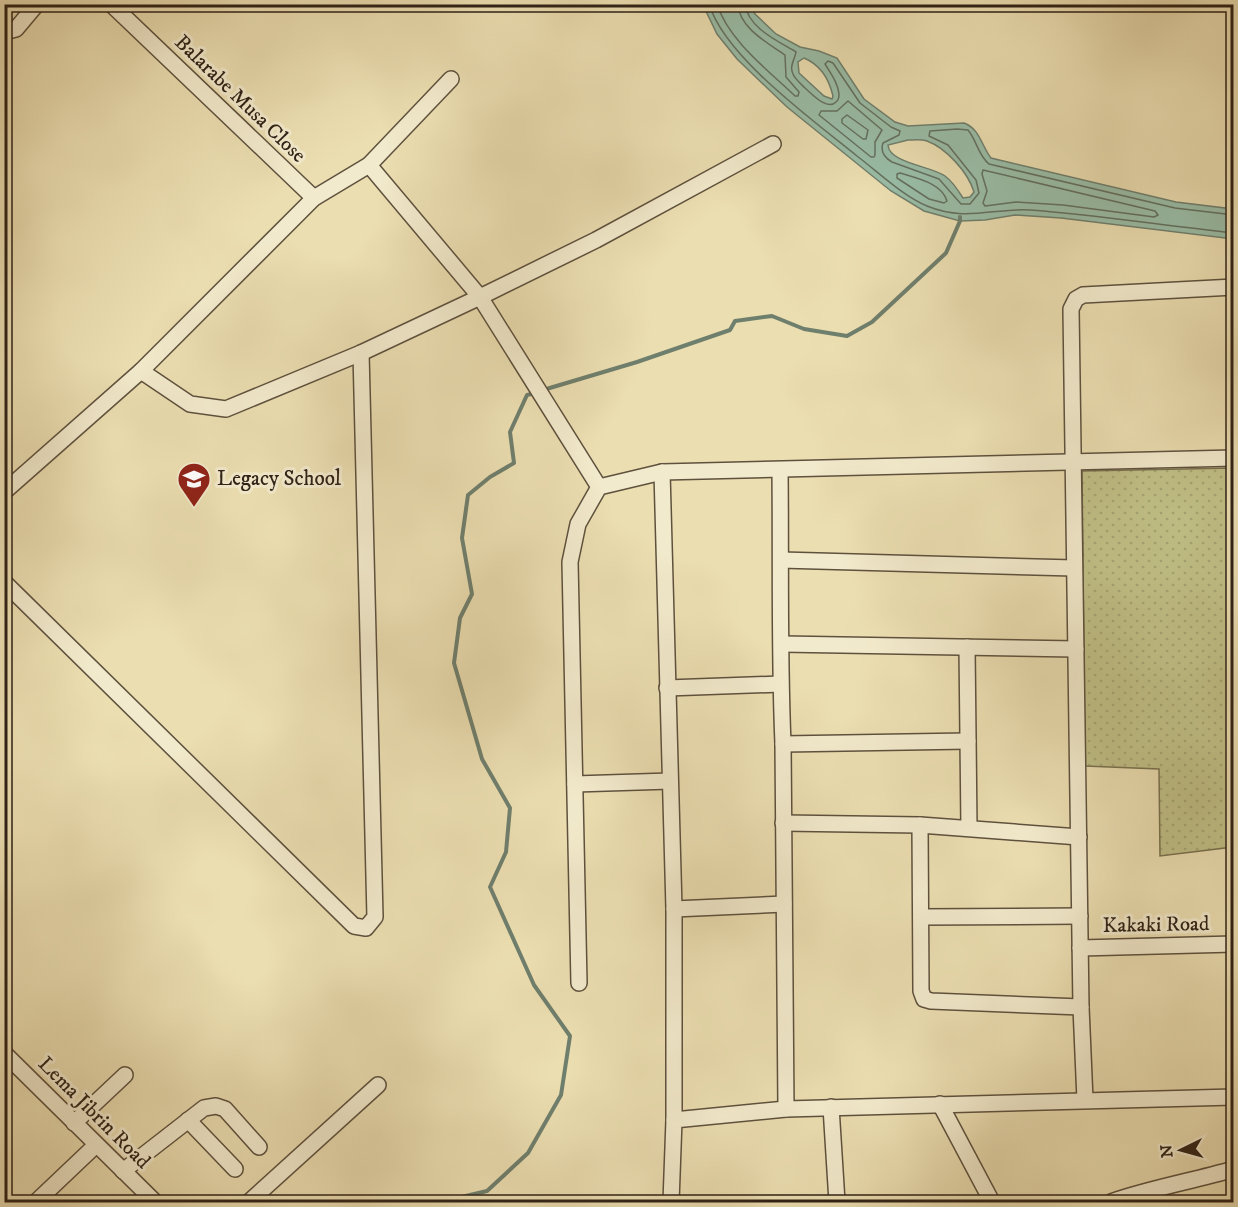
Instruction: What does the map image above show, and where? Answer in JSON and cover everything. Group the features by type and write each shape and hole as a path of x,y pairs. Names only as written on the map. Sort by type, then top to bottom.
{"street":[{"path":"4,32 16,29 37,4"},
{"name":"Balarabe Musa Close","path":"111,4 314,198"},
{"path":"4,492 141,371 314,198 369,165 451,79"},
{"path":"141,371 190,404 226,409 361,353 480,297 596,240 772,144"},
{"path":"369,165 480,297 599,487"},
{"path":"1085,1100 1081,1007 1071,309 1076,299 1083,295 1233,287"},
{"path":"4,582 354,926 366,928 375,917 361,353"},
{"path":"579,983 570,562 578,524 599,487 662,472 1233,458"},
{"path":"780,470 782,644 780,684 783,744 786,1109"},
{"path":"662,472 674,909 674,1120 671,1203"},
{"path":"781,560 1074,568"},
{"path":"782,644 1076,649"},
{"path":"967,647 969,828"},
{"path":"667,688 780,684"},
{"path":"783,744 968,741"},
{"path":"575,784 669,780"},
{"path":"783,823 920,825 1079,837"},
{"path":"920,825 921,991 924,999 1081,1007"},
{"path":"674,909 784,904"},
{"path":"921,917 1080,916"},
{"name":"Kakaki Road","path":"1080,948 1233,944"},
{"name":"Lema Jibrin Road","path":"4,1053 155,1203"},
{"path":"74,1123 125,1075"},
{"path":"249,1203 378,1085"},
{"path":"674,1120 831,1107 1233,1097"},
{"path":"940,1104 992,1203"},
{"path":"123,1171 204,1108 216,1106 225,1109 259,1147"},
{"path":"831,1107 837,1203"},
{"path":"188,1120 235,1169"},
{"path":"36,1203 96,1145"},
{"path":"1111,1203 1145,1190 1187,1183 1233,1169"}],"shaded area":[{"path":"1233,468 1233,847 1160,856 1159,769 1085,766 1082,471"}],"water":[{"path":"703,5 750,5 755,14 776,34 800,47 837,58 864,99 895,122 908,126 964,123 974,129 991,158 1176,202 1233,209 1233,239 1061,218 1015,215 960,221 924,211 891,191 787,107 737,59 717,34","holes":["804,58 815,64 827,78 832,99 824,96 799,73 798,62","908,140 927,141 949,155 962,169 971,184 974,192 970,197 963,198 945,176 903,160 890,151 888,145"]},
{"path":"1120,5 1233,5 1233,12 1214,9 1145,11"}],"waterway":[{"path":"543,390 637,362 730,330 735,321 772,316 804,329 847,336 872,322 946,253 960,217"},
{"path":"440,1202 487,1191 528,1153 561,1095 570,1036 534,985 490,887 506,852 510,808 482,759 454,663 460,618 472,594 462,538 468,495 490,477 514,463 510,432 527,395 536,393"}],"place":[{"name":"Legacy School","path":"194,508"}]}
